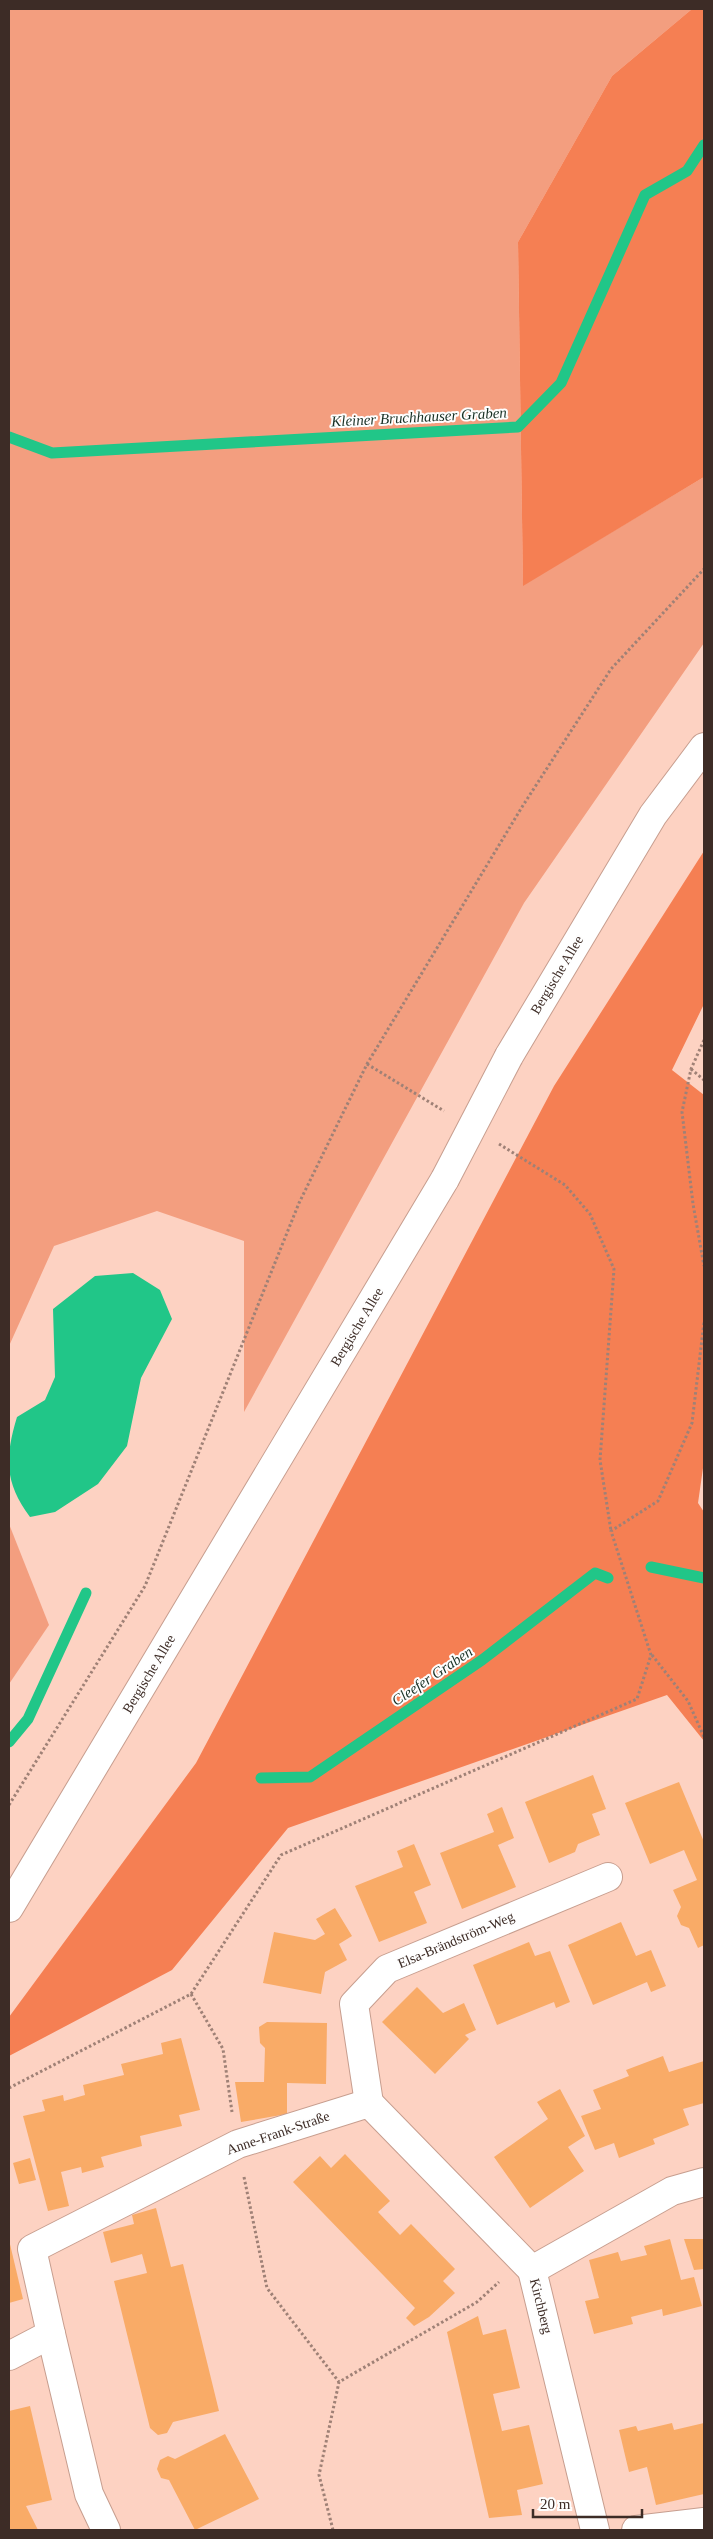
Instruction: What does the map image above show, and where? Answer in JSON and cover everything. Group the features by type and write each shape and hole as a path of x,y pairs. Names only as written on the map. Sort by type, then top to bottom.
{"street":[{"name":"Bergische Allee","path":"9,1908 446,1179 509,1056 653,815 704,747"},
{"name":"Elsa-Brändström-Weg","path":"369,2103 354,2004 387,1969 608,1877"},
{"name":"Anne-Frank-Straße","path":"106,2530 89,2494 32,2249 238,2144 369,2103"},
{"path":"369,2103 528,2265"},
{"name":"Kirchberg","path":"595,2530 528,2265 672,2190 704,2182"},
{"path":"9,2356 51,2334"},
{"path":"636,2530 704,2522"}],"path":[{"path":"9,1805 144,1586 299,1203 367,1064 522,807 612,670 704,569"},
{"path":"704,1040 691,1069 682,1112 693,1204 704,1266"},
{"path":"367,1064 450,1114"},
{"path":"691,1069 704,1080"},
{"path":"491,1140 565,1184 590,1214 614,1269 600,1460 611,1531 651,1655 688,1701 704,1737"},
{"path":"611,1531 658,1501 692,1423 704,1322"},
{"path":"9,2088 191,1994 281,1855 637,1699 651,1655"},
{"path":"191,1994 223,2049 238,2144 267,2288 338,2382"},
{"path":"332,2530 319,2475 338,2382 477,2302 528,2265"}],"shaded area":[{"path":"9,9 692,9 612,76 518,242 523,585 704,477 704,643 524,903 244,1412 244,1241 157,1211 54,1246 9,1346"},
{"path":"692,9 704,9 704,477 523,586 518,242 612,76"},
{"path":"704,851 704,1004 672,1070 704,1095 704,1461 698,1503 704,1512 704,1741 667,1695 288,1828 172,1970 9,2056 9,2017 196,1763 554,1086"},
{"path":"133,1273 160,1290 172,1319 141,1378 127,1446 98,1484 55,1512 30,1517 21,1504 11,1481 9,1469 10,1445 17,1417 45,1400 55,1377 53,1309 95,1276"},
{"path":"9,1524 49,1625 9,1684"}],"building":[{"path":"593,1775 606,1809 592,1814 600,1835 578,1844 575,1852 549,1863 525,1802"},
{"path":"679,1782 704,1842 704,1945 698,1948 689,1928 681,1925 677,1916 681,1907 673,1890 697,1880 684,1850 650,1864 625,1803"},
{"path":"502,1807 514,1838 498,1845 516,1887 462,1909 440,1853 494,1832 487,1814"},
{"path":"414,1844 431,1885 414,1892 427,1923 379,1942 355,1886 403,1867 397,1851"},
{"path":"335,1908 352,1936 339,1944 347,1960 325,1972 321,1994 263,1983 274,1932 315,1940 325,1934 316,1919"},
{"path":"621,1922 636,1956 651,1950 666,1986 651,1992 647,1982 593,2005 568,1945"},
{"path":"529,1942 535,1956 550,1951 570,2002 556,2008 554,2002 497,2025 473,1965"},
{"path":"417,1987 443,2013 464,2003 476,2030 465,2035 469,2039 435,2074 382,2022"},
{"path":"267,2022 327,2023 326,2084 287,2083 287,2114 241,2122 235,2082 264,2082 265,2048 260,2043 259,2027"},
{"path":"181,2038 200,2110 179,2115 182,2126 140,2136 142,2146 101,2157 104,2167 82,2173 81,2167 61,2172 69,2206 48,2211 23,2116 45,2111 42,2100 63,2095 64,2101 85,2095 83,2085 124,2075 121,2064 163,2054 161,2043"},
{"path":"663,2056 669,2072 704,2061 704,2103 683,2109 689,2125 653,2139 655,2144 619,2158 614,2143 595,2150 581,2116 601,2109 593,2090 629,2076 626,2070"},
{"path":"560,2089 585,2136 568,2147 584,2171 530,2208 494,2157 548,2119 537,2102"},
{"path":"345,2154 390,2201 378,2212 400,2235 411,2224 455,2269 443,2281 455,2293 429,2317 414,2326 406,2318 415,2308 293,2182 320,2156 331,2168"},
{"path":"30,2158 36,2180 19,2184 13,2163"},
{"path":"156,2208 171,2267 183,2264 219,2411 173,2422 167,2433 158,2435 150,2428 114,2281 147,2273 142,2254 111,2263 103,2232 134,2224 132,2215"},
{"path":"670,2239 681,2280 694,2277 702,2306 663,2316 662,2309 631,2317 633,2324 594,2334 585,2301 599,2298 589,2260 618,2252 621,2261 647,2255 644,2246"},
{"path":"684,2239 704,2239 704,2269 694,2270"},
{"path":"9,2240 23,2299 9,2303"},
{"path":"478,2316 483,2335 506,2329 520,2388 493,2394 502,2431 529,2425 543,2484 517,2490 522,2515 489,2518 447,2332"},
{"path":"30,2406 52,2500 26,2506 38,2530 9,2530 9,2411"},
{"path":"672,2423 674,2430 704,2423 704,2494 656,2505 647,2467 629,2472 619,2430 636,2426 638,2431"},
{"path":"225,2434 259,2499 195,2530 169,2480 161,2478 157,2469 160,2460 168,2456 175,2459"}],"waterway":[{"name":"Kleiner Bruchhauser Graben","path":"9,437 52,453 518,427 561,383 645,195 687,171 704,145"},
{"name":"Cleefer Graben","path":"651,1567 704,1578"},
{"name":"Cleefer Graben","path":"261,1778 310,1777 482,1660 595,1573 608,1578"},
{"name":"Cleefer Graben","path":"9,1742 28,1719 86,1593"}]}
